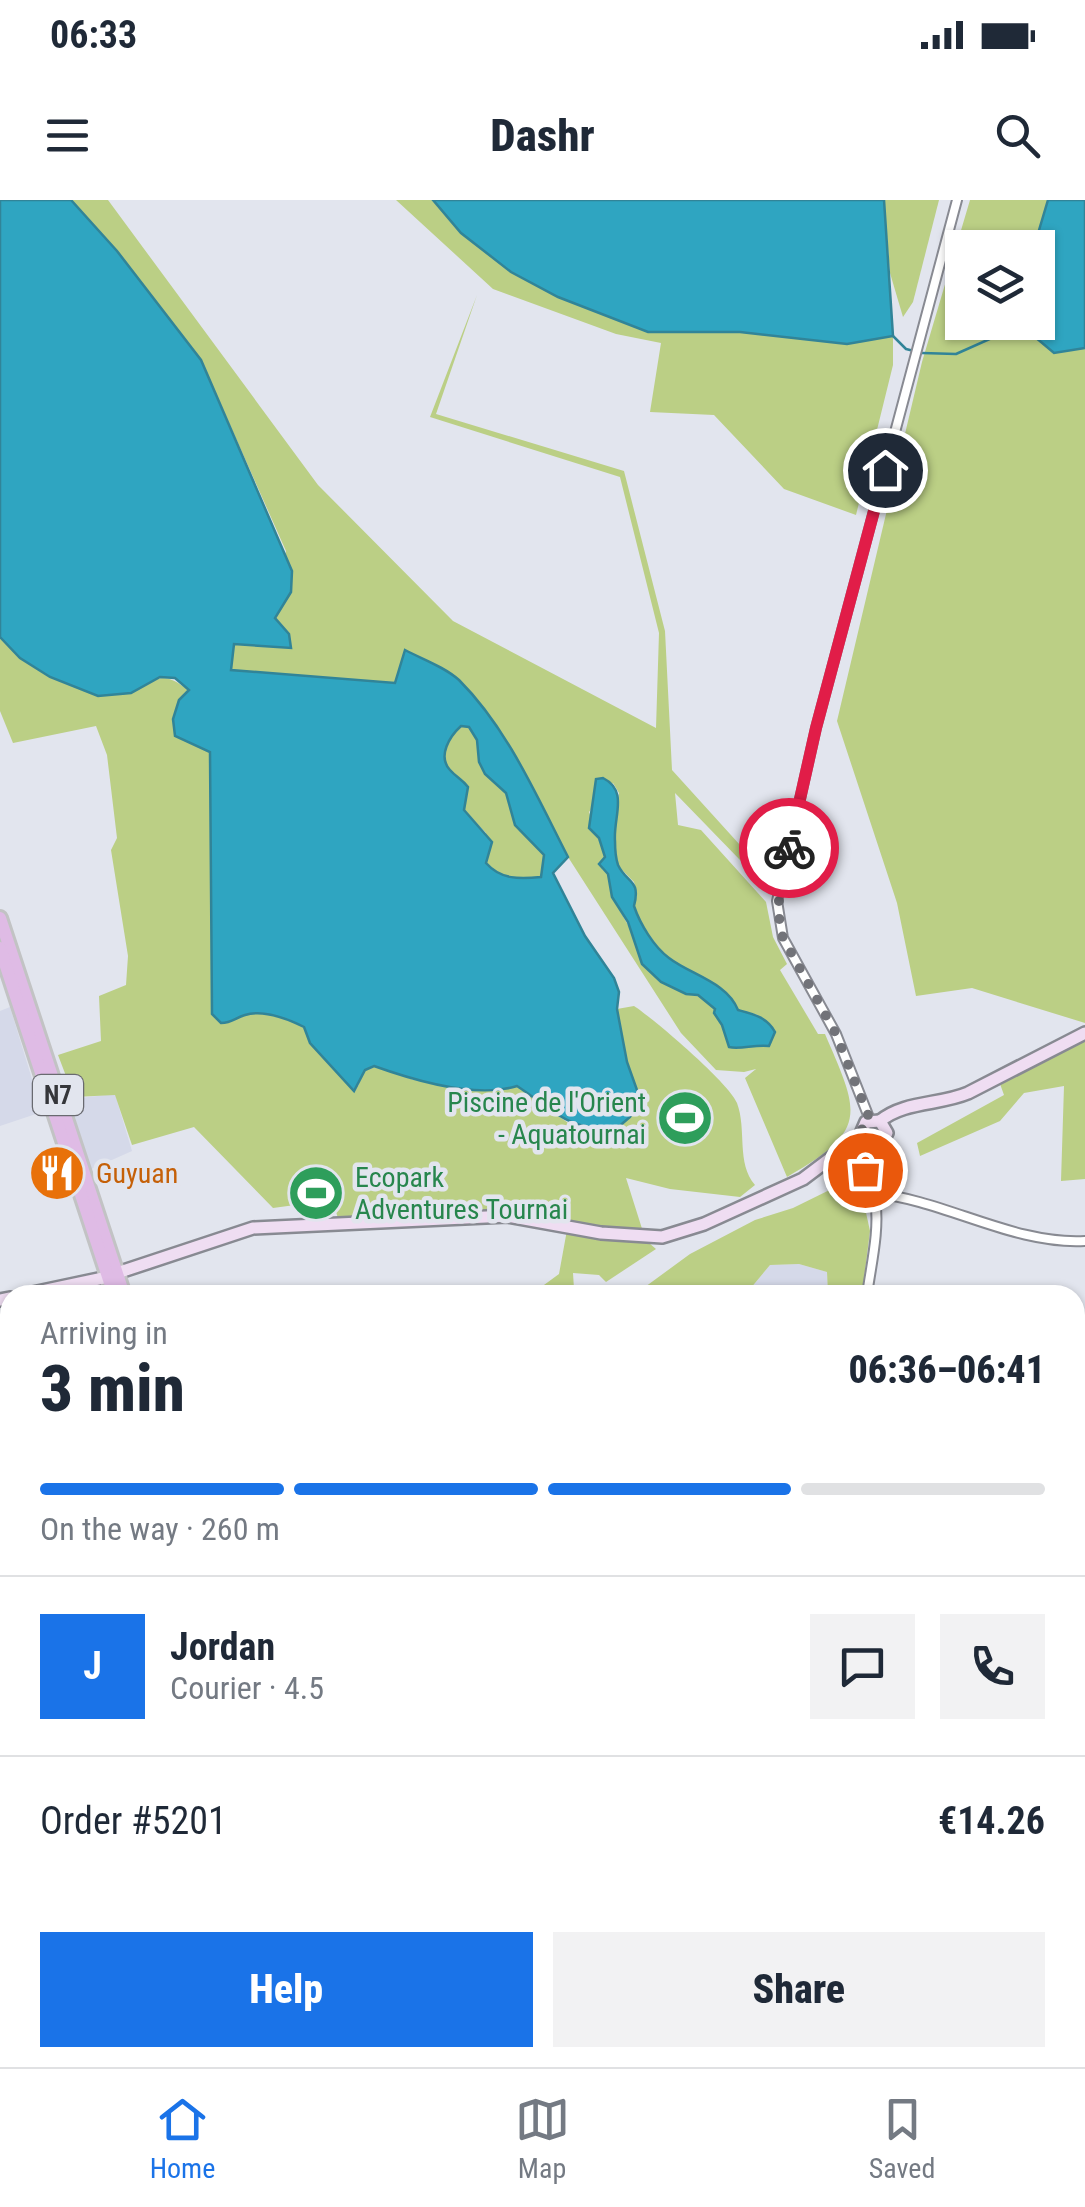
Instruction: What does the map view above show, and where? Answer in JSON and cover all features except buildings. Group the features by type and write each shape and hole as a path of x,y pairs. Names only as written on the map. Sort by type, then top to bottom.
{"main road":[{"name":"N7","path":"0,918 114,1285"},
{"name":"N7","path":"0,948 118,1285"}],"street":[{"path":"870,1146 880,1145 886,1130 875,1121 836,1034 783,938 777,902 816,728 957,200"},
{"path":"68,1285 113,1275 232,1233 296,1225 507,1216 601,1233 662,1237 704,1224 802,1178 860,1136 861,1128 875,1121 898,1110 950,1100 1085,1033"},
{"path":"860,1136 870,1146"},
{"path":"868,1285 876,1220 864,1164 870,1146"},
{"path":"873,1192 1040,1239 1085,1241"}],"shaded area":[{"path":"10,1007 42,1112 0,1126 0,1011"},
{"path":"115,1094 132,1151 87,1171 71,1099"},
{"path":"799,1264 827,1272 828,1285 753,1285 770,1265"}],"green space":[{"path":"71,200 108,200 318,485 453,621 656,728 659,633 620,477 430,417 477,295 436,414 624,471 665,631 672,770 770,878 772,893 675,793 678,825 701,830 766,902 773,937 787,964 780,970 818,1034 825,1034 845,1083 850,1118 833,1146 814,1161 787,1177 745,1078 756,1069 716,1070 681,1033 568,857 493,723 457,678 405,651 395,683 230,670 234,644 289,634 275,618 286,551 201,360 117,251","holes":["613,783 619,793 614,838 618,866 634,882 634,906 645,930 667,958 723,991 737,1010 758,1015 752,1044 737,1049 714,1013 716,1009 698,995 686,994 627,924 608,874 602,869 605,857 589,812"]},
{"path":"396,200 433,200 461,233 511,272 558,297 648,332 740,332 846,344 893,336 893,365 856,515 784,489 714,415 650,412 661,343 616,334 493,289"},
{"path":"884,200 939,200 913,302 903,317 890,273"},
{"path":"970,200 1085,200 1085,1023 972,988 916,996 897,903 837,721 922,362 945,284 945,340 1055,340 1055,230 961,230"},
{"path":"0,637 20,658 131,693 161,678 173,680 190,691 173,719 175,736 210,752 212,1014 221,1023 260,1013 305,1028 306,1034 358,1086 365,1069 374,1066 414,1080 517,1086 571,1125 637,1090 617,1009 634,1006 690,1052 731,1094 740,1113 746,1167 755,1185 740,1197 670,1189 626,1178 644,1235 494,1210 338,1218 332,1200 273,1208 194,1127 132,1145 115,1095 74,1097 58,1055 101,1041 99,996 126,985 128,956 111,850 117,838 107,755 96,726 13,743 0,711"},
{"path":"461,726 469,727 477,740 479,762 485,774 506,793 515,825 544,855 541,877 504,875 486,862 486,833 464,810 468,787 450,770 445,759 449,741"},
{"path":"1085,1040 1085,1179 1061,1181 1064,1086 1024,1093 1000,1121 920,1156 917,1143 1004,1095 999,1081"},
{"path":"858,1176 870,1231 863,1285 828,1285 827,1272 799,1264 770,1265 753,1285 648,1285 690,1254 755,1220 793,1208"},
{"path":"567,1230 649,1243 656,1249 606,1282 599,1275 573,1273 574,1285 544,1285 559,1274"}],"water":[{"path":"0,200 71,200 117,251 201,360 292,571 291,592 275,618 289,634 291,648 234,644 231,670 395,683 405,650 453,675 476,699 520,764 568,857 553,873 585,936 614,978 627,1062 637,1090 638,1102 630,1117 616,1129 584,1126 562,1118 517,1086 464,1089 374,1066 365,1070 354,1091 310,1043 304,1027 260,1013 221,1023 212,1014 210,752 175,736 173,719 179,700 189,690 175,678 160,677 131,693 98,696 50,677 20,658 0,637","holes":["461,726 469,727 477,740 479,762 485,774 506,793 515,825 544,855 541,877 504,875 486,863 492,842 464,810 468,787 450,770 445,759 453,735"]},
{"path":"433,200 884,200 893,336 847,344 740,332 648,332 558,297 511,272 461,233"},
{"path":"1048,200 1085,200 1085,348 1054,353 1039,340 1055,340 1055,230 1039,230"},
{"path":"596,779 611,783 618,797 618,865 634,886 634,906 648,935 669,958 726,992 738,1010 768,1023 775,1032 769,1046 729,1047 715,1009 698,995 686,994 661,982 642,964 628,922 612,897 608,874 599,864 605,857 599,838 589,828"}],"waterway":[{"path":"893,336 906,349 914,351"},
{"path":"922,353 956,354 988,340"}],"way so far":[{"path":"789,848 777,902 780,926 836,1034 870,1120 860,1132 862,1140 870,1146 865,1170"}],"place":[{"name":"Piscine de l'Orient - Aquatournai","path":"685,1118"},
{"name":"Guyuan","path":"57,1173"},
{"name":"Ecopark Adventures Tournai","path":"316,1193"}],"route":[{"path":"789,848 816,728 885,470"}]}
